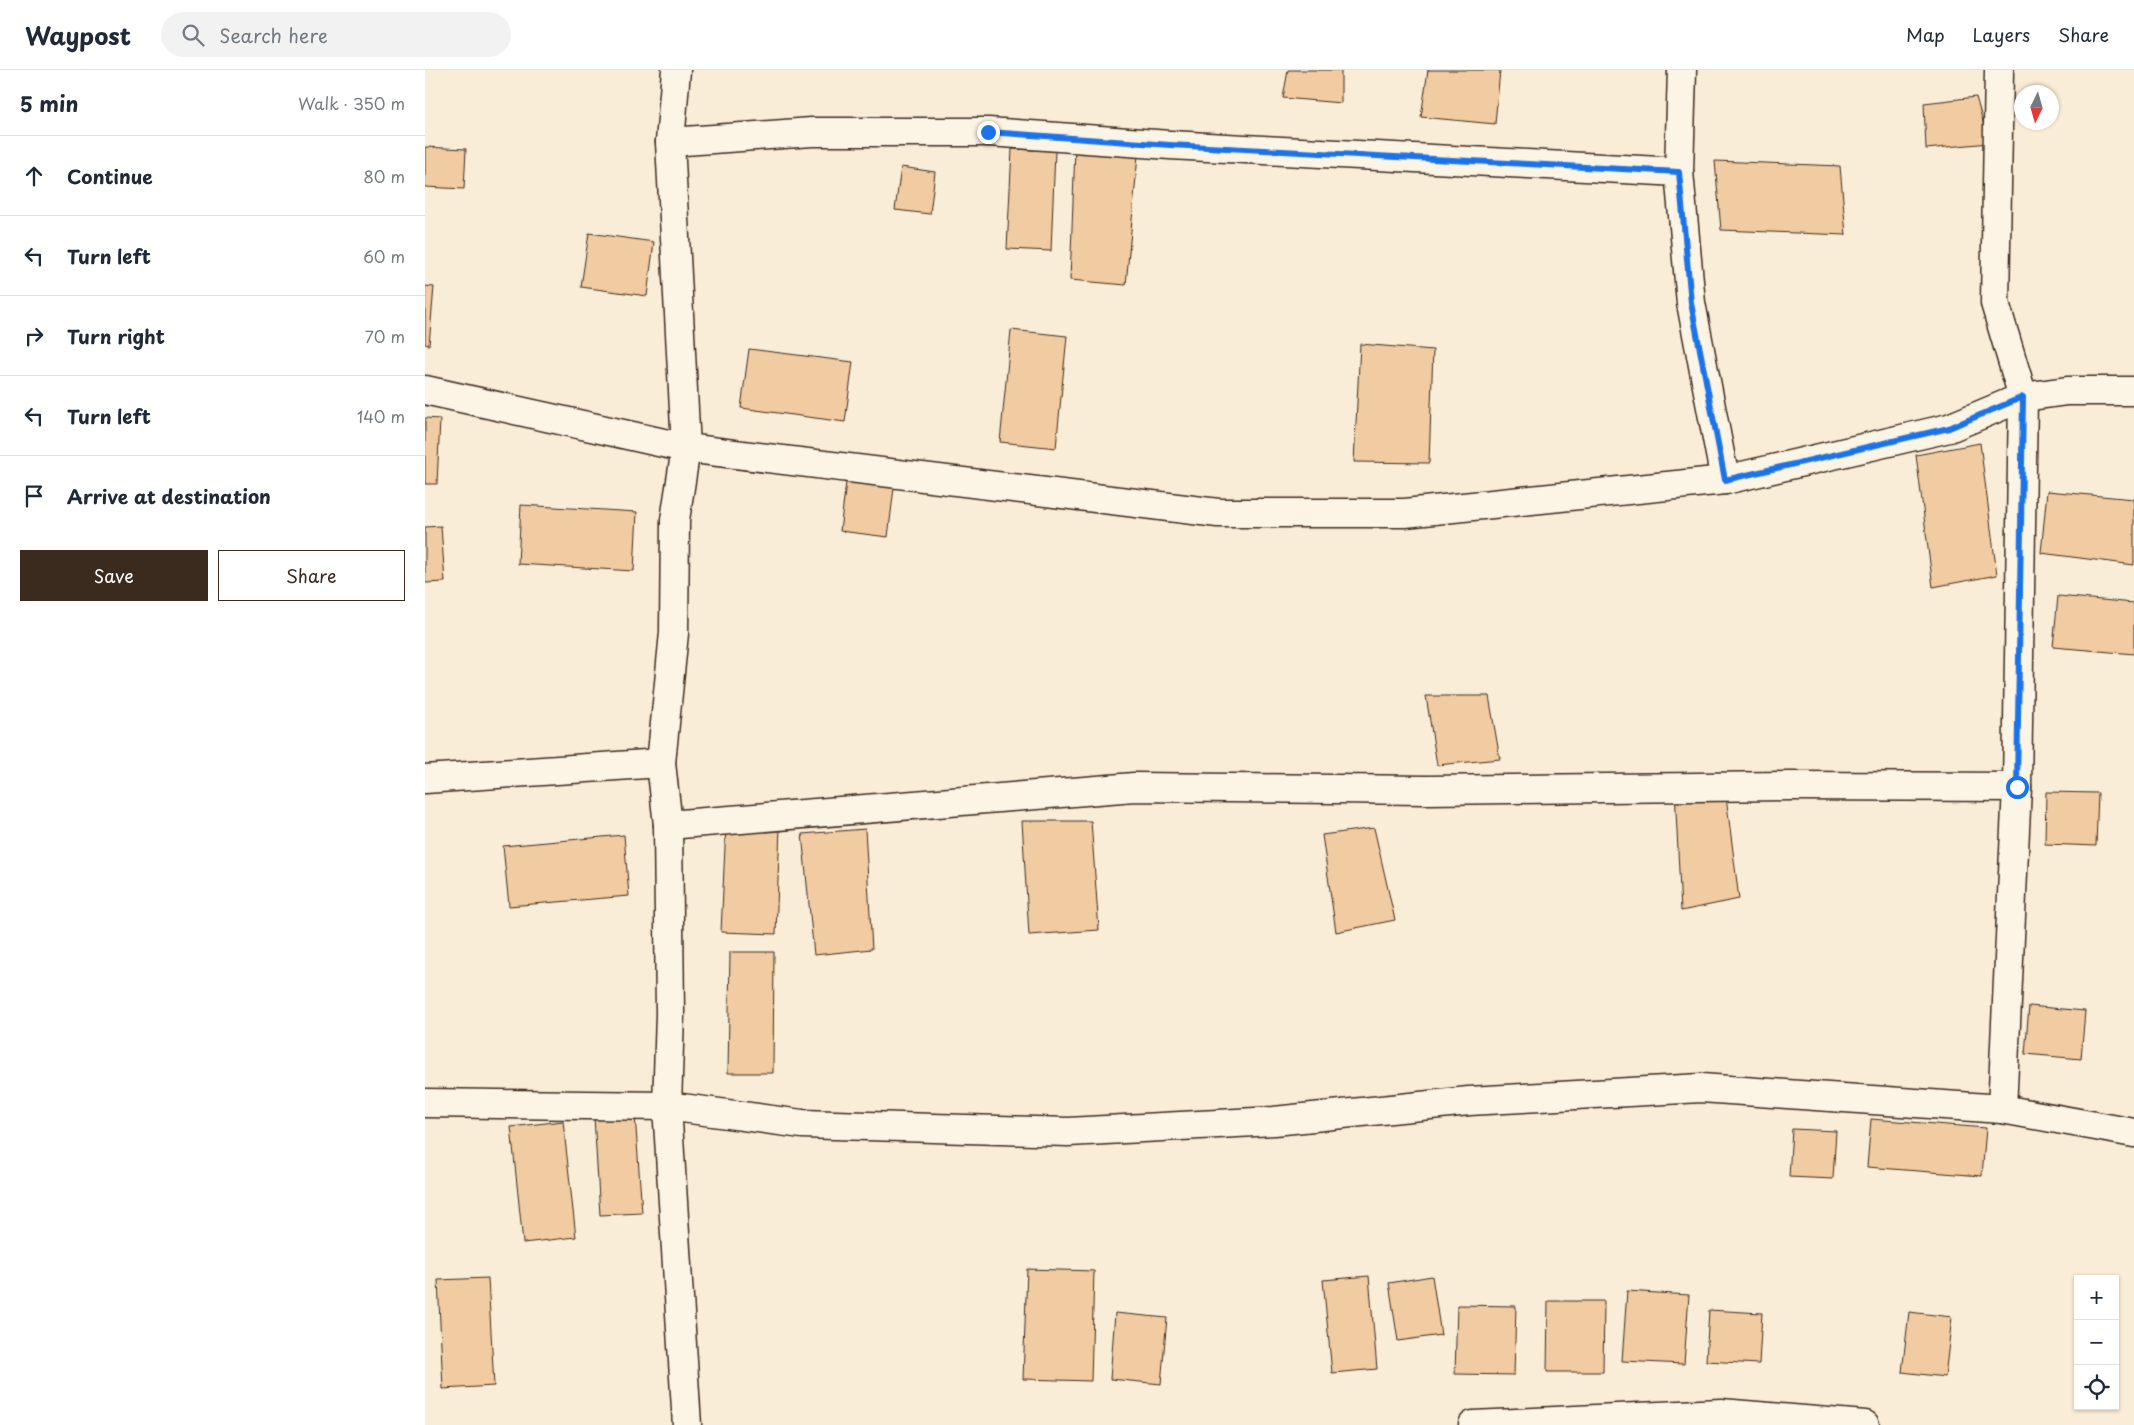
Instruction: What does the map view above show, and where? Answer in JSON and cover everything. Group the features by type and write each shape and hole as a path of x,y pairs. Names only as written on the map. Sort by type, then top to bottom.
{"street":[{"path":"676,70 670,142 686,448 675,520 674,633 661,763 667,825 670,1014 667,1106 687,1425"},
{"path":"1682,70 1679,172 1691,303 1725,480"},
{"path":"1999,70 1995,303 2023,397 2017,787 2001,1109"},
{"path":"670,142 812,132 988,132 1180,145 1679,172"},
{"path":"425,390 686,448 1218,513 1405,513 1725,480 1949,428 2023,397 2067,390 2134,391"},
{"path":"425,779 661,763"},
{"path":"667,825 1134,787 1427,790 1791,786 2017,787"},
{"path":"425,1104 667,1106 802,1124 1068,1132 1274,1121 1469,1101 1701,1088 2001,1109 2134,1133"},
{"path":"1473,1425 1721,1414 1865,1425"}],"building":[{"path":"1288,70 1341,70 1341,103 1283,98"},
{"path":"1428,70 1500,70 1495,124 1421,117"},
{"path":"1976,97 1989,143 1926,149 1924,103"},
{"path":"425,147 466,149 464,189 425,187"},
{"path":"1012,149 1055,151 1051,251 1007,249"},
{"path":"1075,149 1138,155 1126,285 1070,280"},
{"path":"1715,161 1840,166 1846,235 1721,230"},
{"path":"901,167 935,172 930,214 895,210"},
{"path":"589,233 654,242 647,296 581,287"},
{"path":"425,286 434,287 429,345 425,344"},
{"path":"1011,330 1067,336 1056,448 1000,442"},
{"path":"1360,344 1433,350 1429,463 1354,462"},
{"path":"749,349 853,362 845,422 741,408"},
{"path":"425,418 440,419 437,484 425,484"},
{"path":"1980,443 1997,575 1933,587 1916,455"},
{"path":"846,482 894,488 888,537 840,531"},
{"path":"2047,491 2134,499 2134,565 2041,553"},
{"path":"521,505 637,512 634,571 518,564"},
{"path":"441,526 445,582 425,583 425,527"},
{"path":"2058,596 2134,603 2134,654 2053,647"},
{"path":"1426,696 1489,696 1500,759 1437,765"},
{"path":"1675,791 1726,796 1739,899 1681,911"},
{"path":"2046,792 2098,793 2096,846 2045,844"},
{"path":"1022,821 1091,821 1099,930 1029,935"},
{"path":"726,825 780,827 776,934 721,932"},
{"path":"1374,828 1395,920 1336,932 1322,835"},
{"path":"865,829 872,949 814,955 802,834"},
{"path":"624,835 629,896 509,906 503,846"},
{"path":"730,952 774,952 773,1073 728,1073"},
{"path":"2029,1006 2085,1011 2081,1059 2025,1054"},
{"path":"635,1114 642,1213 600,1215 594,1117"},
{"path":"1871,1119 1986,1128 1982,1176 1867,1167"},
{"path":"563,1121 576,1237 523,1243 511,1127"},
{"path":"1792,1129 1836,1131 1833,1179 1789,1177"},
{"path":"1027,1269 1094,1271 1091,1381 1023,1379"},
{"path":"1369,1276 1377,1369 1332,1373 1323,1280"},
{"path":"1432,1276 1441,1335 1398,1341 1389,1283"},
{"path":"488,1278 494,1386 443,1389 438,1280"},
{"path":"1627,1291 1689,1295 1684,1364 1622,1361"},
{"path":"1548,1301 1604,1301 1603,1372 1547,1372"},
{"path":"1457,1305 1516,1306 1514,1375 1455,1374"},
{"path":"1709,1310 1762,1313 1759,1364 1706,1361"},
{"path":"1909,1312 1952,1317 1945,1377 1902,1372"},
{"path":"1115,1313 1167,1318 1161,1384 1110,1379"}],"route":[{"path":"988,132 1170,145 1679,172 1691,303 1725,480 1949,428 2023,397 2017,787"}]}
